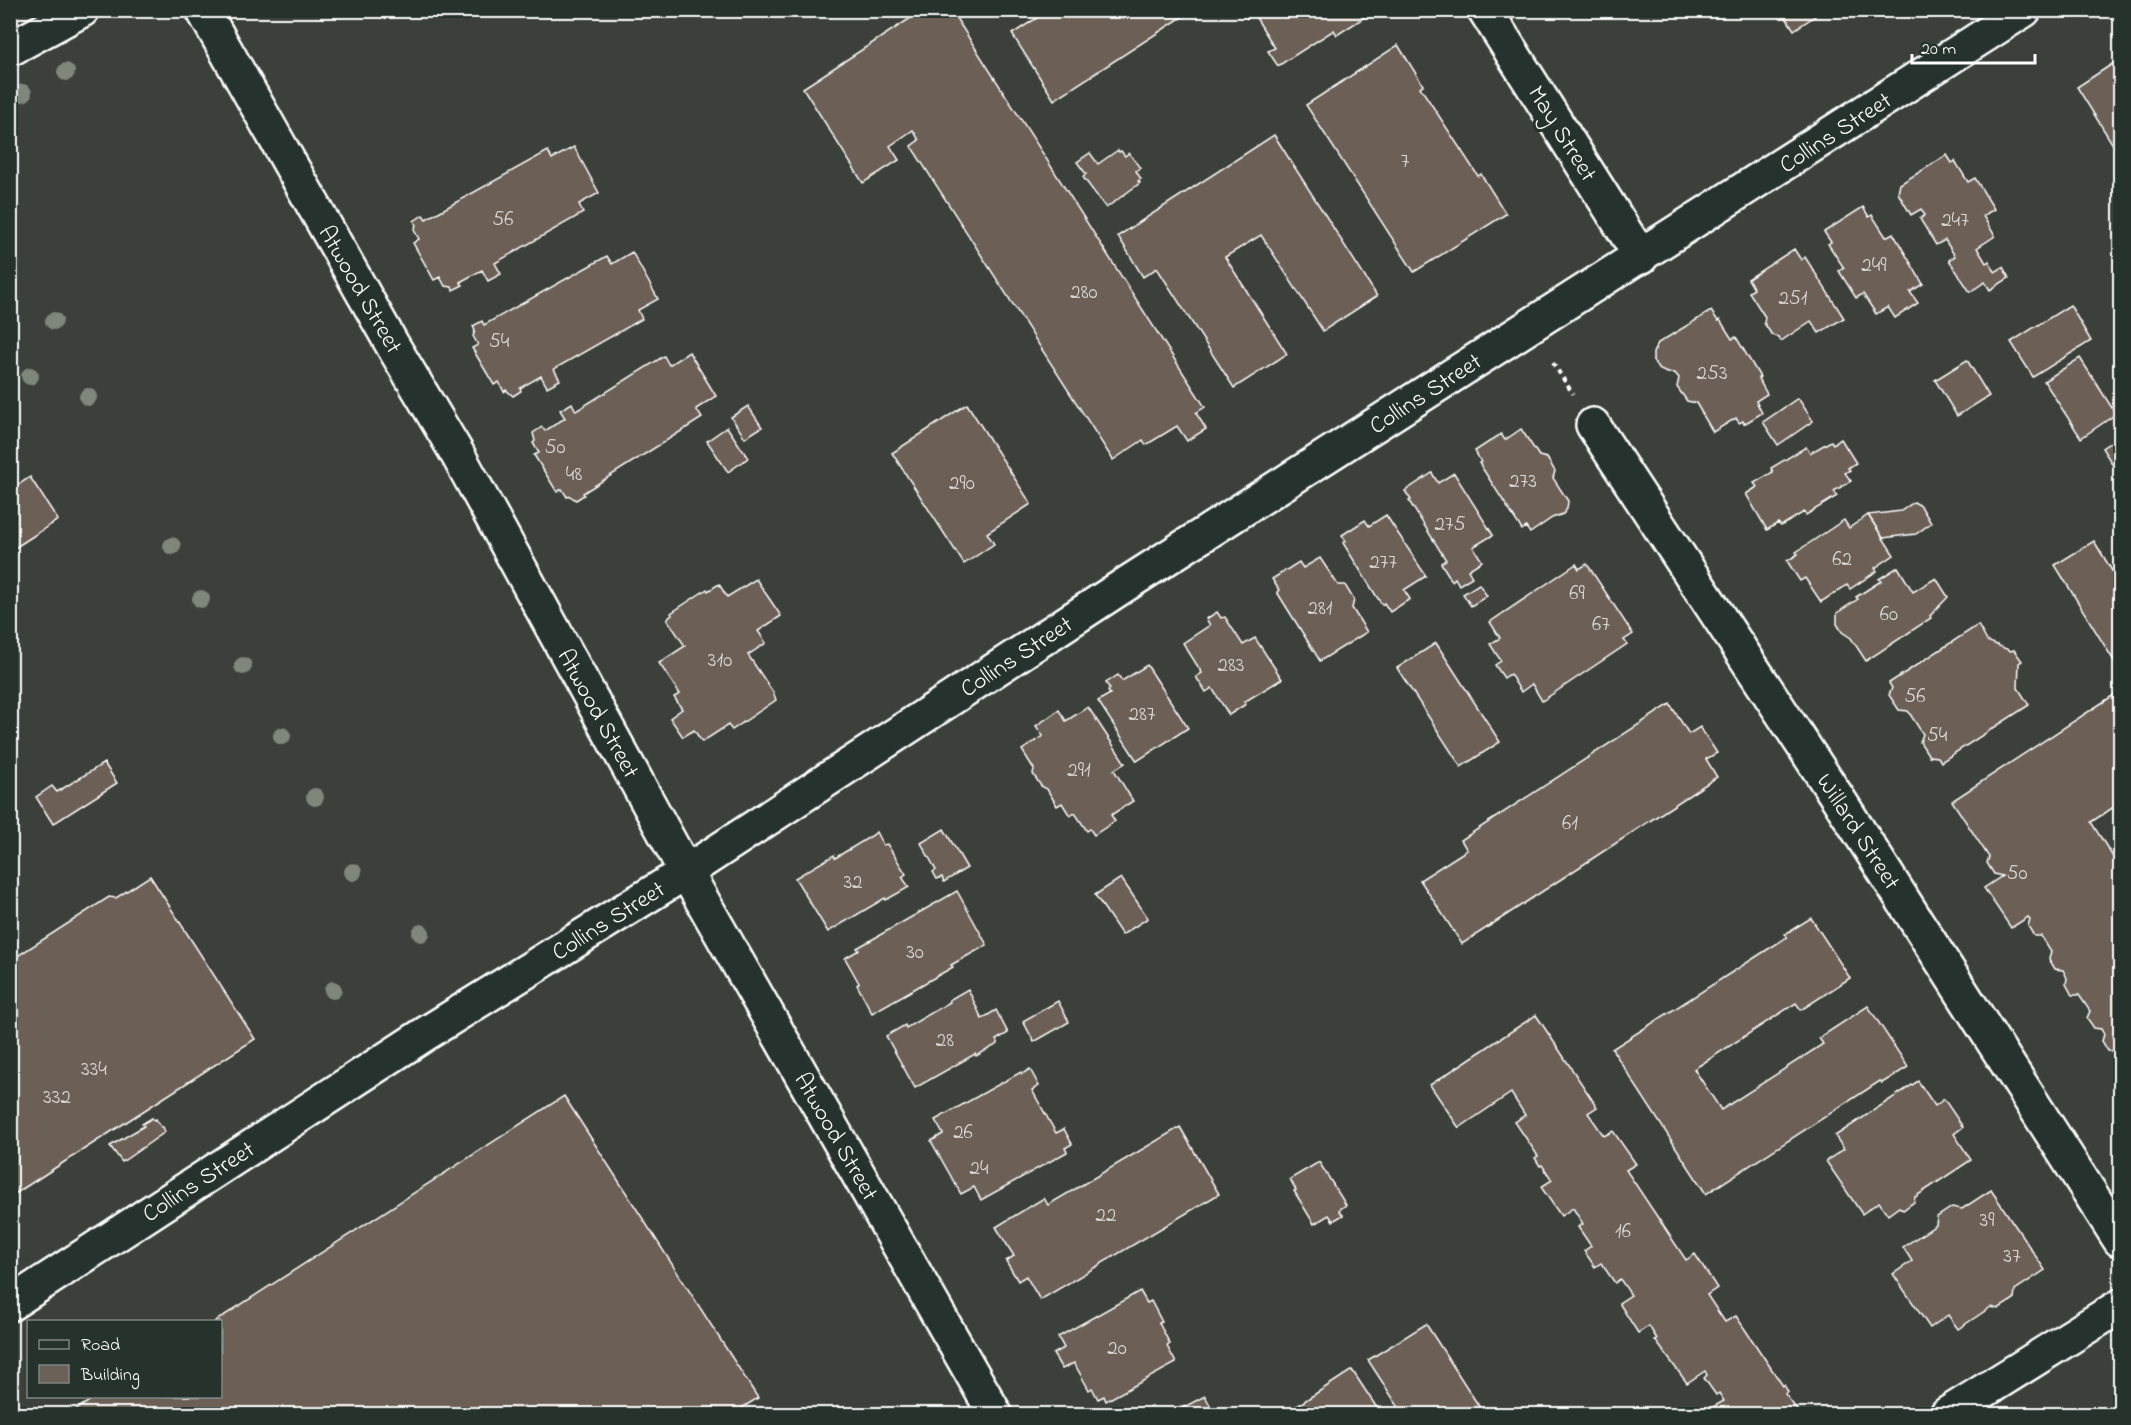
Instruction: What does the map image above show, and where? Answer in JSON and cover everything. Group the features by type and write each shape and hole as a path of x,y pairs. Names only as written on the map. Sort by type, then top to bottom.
{"street":[{"path":"10,49 82,10"},
{"name":"Atwood Street","path":"203,10 393,346 458,455 686,872 995,1414"},
{"name":"May Street","path":"1485,10 1641,257"},
{"name":"Collins Street","path":"10,1304 425,1034 686,872 1123,586 1641,257 2024,10"},
{"name":"Willard Street","path":"1593,425 1839,800 2121,1240"},
{"path":"1947,1414 2121,1306"}],"building":[{"path":"923,10 951,10 1205,407 1196,413 1206,429 1187,441 1177,426 1146,445 1143,440 1113,460 911,146 919,140 913,130 890,146 899,160 863,183 803,88"},
{"path":"1049,10 1193,10 1054,100 1012,34"},
{"path":"1242,10 1369,10 1371,13 1337,35 1334,30 1278,66 1268,51 1275,48 1253,13 1247,18"},
{"path":"1781,10 1824,10 1794,30"},
{"path":"1398,45 1423,85 1420,87 1478,176 1481,174 1506,214 1414,272 1306,105"},
{"path":"2120,59 2120,156 2077,87"},
{"path":"1274,135 1377,296 1323,331 1261,235 1225,257 1287,354 1234,388 1157,268 1143,277 1118,236"},
{"path":"574,147 599,193 579,204 583,213 495,263 501,274 488,281 482,270 460,282 463,285 453,290 452,287 445,286 440,277 434,280 413,243 419,239 414,230 416,225 414,221 423,215 426,219 548,151 552,159"},
{"path":"1118,150 1125,156 1129,153 1140,168 1136,171 1141,179 1138,181 1140,183 1106,208 1083,177 1086,174 1077,162 1090,153 1098,164"},
{"path":"1947,155 1952,163 1955,161 1968,182 1975,178 1994,209 1983,216 1995,236 1977,248 1995,272 2003,267 2009,278 1990,290 1985,282 1970,292 1949,260 1955,256 1945,240 1936,245 1920,219 1925,215 1921,209 1911,215 1898,193 1900,184"},
{"path":"1863,207 1869,217 1872,215 1886,237 1893,233 1923,284 1910,292 1918,303 1895,318 1888,307 1876,314 1863,294 1856,298 1839,271 1844,268 1828,244 1831,242 1824,232"},
{"path":"1794,249 1801,260 1805,257 1844,318 1819,333 1811,321 1781,341 1772,335 1764,323 1765,317 1749,292 1754,289 1748,279"},
{"path":"632,252 658,299 638,310 642,319 554,369 560,380 547,387 541,376 520,388 521,391 513,396 506,390 504,392 499,382 494,385 472,348 478,345 473,336 475,331 473,326 482,321 484,325 607,256 612,264"},
{"path":"2070,305 2091,341 2033,377 2011,342"},
{"path":"1711,311 1718,321 1720,320 1732,339 1736,337 1760,377 1758,378 1767,394 1756,401 1762,413 1744,424 1743,421 1739,423 1736,418 1713,432 1696,403 1687,401 1677,387 1679,378 1675,373 1667,373 1658,369 1653,361 1653,353 1658,343"},
{"path":"689,352 716,396 696,409 702,418 583,493 584,495 576,500 570,496 567,497 562,489 557,492 534,455 539,453 533,443 535,441 533,433 542,427 545,431 565,418 560,410 572,403 576,411 664,356 669,365"},
{"path":"2080,358 2116,414 2081,438 2044,381"},
{"path":"1967,360 1989,396 1957,416 1935,380"},
{"path":"1798,398 1813,421 1778,445 1763,422"},
{"path":"967,404 1031,504 987,533 994,544 964,564 892,453"},
{"path":"748,406 762,427 745,438 731,417"},
{"path":"727,427 748,458 728,472 707,441"},
{"path":"1521,429 1539,456 1547,458 1555,471 1553,478 1568,501 1567,509 1563,514 1552,518 1530,533 1526,527 1522,530 1479,463 1481,462 1475,451 1501,434 1505,440"},
{"path":"2120,436 2120,476 2102,448"},
{"path":"1841,439 1856,463 1845,473 1851,481 1834,491 1837,496 1806,515 1804,512 1781,526 1778,523 1767,530 1746,494 1757,487 1754,483 1773,472 1771,468 1806,447 1810,453 1831,441 1833,444"},
{"path":"1432,473 1438,483 1454,473 1493,535 1473,547 1482,561 1468,570 1472,577 1459,585 1455,578 1452,581 1441,563 1446,560 1405,491"},
{"path":"30,477 58,520 10,551 10,490"},
{"path":"1914,502 1921,506 1931,523 1916,534 1883,538 1868,515 1901,511"},
{"path":"1386,515 1426,576 1404,590 1410,599 1390,612 1384,603 1382,605 1343,543 1346,541 1342,535 1365,520 1369,526"},
{"path":"1868,515 1894,555 1875,568 1877,571 1850,589 1847,585 1821,602 1805,578 1800,581 1787,561 1798,554 1796,552 1844,520 1849,528"},
{"path":"2094,541 2120,584 2120,657 2114,661 2055,565"},
{"path":"1320,558 1338,585 1345,585 1354,600 1352,608 1367,632 1320,661 1277,592 1279,590 1272,579 1299,562 1303,568"},
{"path":"1576,564 1579,569 1587,564 1633,634 1624,640 1627,644 1542,701 1532,684 1521,692 1510,674 1504,678 1495,665 1501,661 1490,644 1500,638 1490,622"},
{"path":"1898,567 1913,592 1936,578 1948,597 1930,616 1931,618 1866,661 1851,638 1842,632 1837,624 1837,613 1881,581 1879,579"},
{"path":"756,579 781,616 758,631 766,643 748,655 776,700 732,730 728,725 702,742 694,730 683,737 670,718 682,709 674,697 680,694 659,663 685,646 667,619 672,615 671,613 707,589 708,591 719,584 727,597"},
{"path":"1479,584 1487,596 1471,606 1463,594"},
{"path":"1217,612 1221,618 1225,617 1243,645 1255,638 1282,679 1244,702 1246,704 1229,715 1212,688 1206,692 1196,677 1202,673 1183,643 1210,625 1206,619"},
{"path":"1978,625 1987,641 2011,651 2014,650 2022,661 2019,663 2018,688 2029,705 1941,762 1938,757 1929,756 1920,742 1923,734 1908,711 1899,710 1889,695 1892,688 1889,683"},
{"path":"1436,643 1500,742 1461,767 1397,668"},
{"path":"1147,665 1188,728 1137,761 1098,701 1110,694 1106,683 1118,675 1122,681"},
{"path":"2120,691 2120,803 2091,822 2120,868 2120,1059 2116,1051 2108,1051 2102,1041 2104,1034 2101,1029 2094,1028 2087,1018 2090,1011 2079,995 2072,995 2066,984 2067,978 2063,970 2055,969 2049,959 2051,952 2041,936 2034,936 2028,926 2030,919 2028,917 2011,928 1984,888 2002,876 1994,874 1987,863 1989,857 1952,801"},
{"path":"1670,704 1689,734 1700,727 1717,753 1706,759 1717,777 1462,944 1420,880 1467,850 1461,840"},
{"path":"1088,707 1125,763 1114,770 1133,801 1111,815 1115,821 1094,835 1090,829 1087,831 1075,813 1070,816 1062,803 1057,806 1047,789 1041,786 1033,774 1034,769 1022,750 1043,736 1036,726 1059,710 1066,721"},
{"path":"104,763 117,783 53,824 36,797 52,786 57,792"},
{"path":"944,829 967,868 944,882 942,877 937,879 933,872 936,870 921,843"},
{"path":"876,832 883,845 887,844 906,874 902,877 909,887 886,900 885,898 828,932 795,878 834,855 835,858"},
{"path":"150,876 255,1039 10,1197 10,949 16,957 109,897 116,898"},
{"path":"1121,878 1148,918 1122,935 1095,895"},
{"path":"957,891 987,945 872,1013 845,958 859,950 857,948"},
{"path":"1811,918 1850,978 1801,1010 1796,1003 1694,1069 1721,1110 1823,1044 1819,1038 1868,1006 1908,1067 1882,1083 1880,1081 1706,1194 1612,1049 1787,937 1785,934"},
{"path":"968,989 982,1019 996,1010 1008,1033 996,1040 998,1044 976,1056 975,1054 915,1088 886,1036 905,1025 906,1028"},
{"path":"1058,1001 1069,1022 1034,1042 1023,1021"},
{"path":"1536,1015 1597,1107 1588,1113 1604,1136 1613,1131 1636,1164 1626,1170 1686,1260 1695,1254 1717,1288 1707,1295 1725,1322 1736,1316 1784,1385 1788,1392 1785,1394 1798,1411 1792,1414 1700,1414 1724,1401 1719,1393 1716,1395 1704,1378 1707,1375 1705,1371 1687,1383 1655,1340 1657,1339 1649,1326 1638,1333 1619,1303 1631,1295 1620,1279 1615,1283 1601,1263 1595,1267 1584,1251 1591,1246 1578,1227 1583,1224 1573,1208 1561,1216 1541,1187 1552,1180 1542,1165 1540,1166 1535,1158 1538,1156 1515,1122 1525,1115 1511,1093 1459,1128 1430,1085"},
{"path":"1030,1069 1039,1086 1032,1090 1056,1133 1064,1129 1072,1144 1065,1148 1067,1152 981,1200 974,1187 961,1194 931,1141 943,1134 935,1120"},
{"path":"1918,1081 1935,1106 1944,1099 1963,1127 1954,1134 1971,1160 1915,1197 1914,1202 1903,1210 1899,1207 1888,1215 1879,1202 1862,1214 1826,1161 1844,1149 1835,1136"},
{"path":"564,1096 758,1398 732,1414 69,1414 94,1398 222,1398 222,1320 217,1320"},
{"path":"152,1118 156,1119 165,1132 122,1162 110,1146 144,1126 142,1124"},
{"path":"1180,1127 1219,1194 1040,1300 1026,1276 1018,1281 1006,1261 1014,1256 996,1227 1044,1198 1048,1205"},
{"path":"1319,1162 1346,1205 1339,1210 1343,1215 1333,1221 1329,1215 1314,1224 1294,1191 1296,1190 1290,1179"},
{"path":"1991,1190 2045,1270 2015,1290 2014,1299 1998,1309 1991,1307 1958,1329 1948,1315 1930,1328 1893,1274 1912,1261 1903,1247 1936,1225 1937,1217 1952,1207 1962,1209"},
{"path":"1140,1291 1147,1303 1151,1301 1162,1322 1159,1323 1170,1344 1167,1346 1176,1363 1106,1401 1104,1396 1098,1399 1092,1388 1089,1390 1074,1363 1062,1369 1053,1354 1064,1348 1058,1337"},
{"path":"1426,1324 1484,1414 1403,1414 1368,1360"},
{"path":"1352,1370 1381,1414 1300,1414 1295,1407"},
{"path":"1205,1396 1215,1414 1168,1414 1173,1413"}]}
